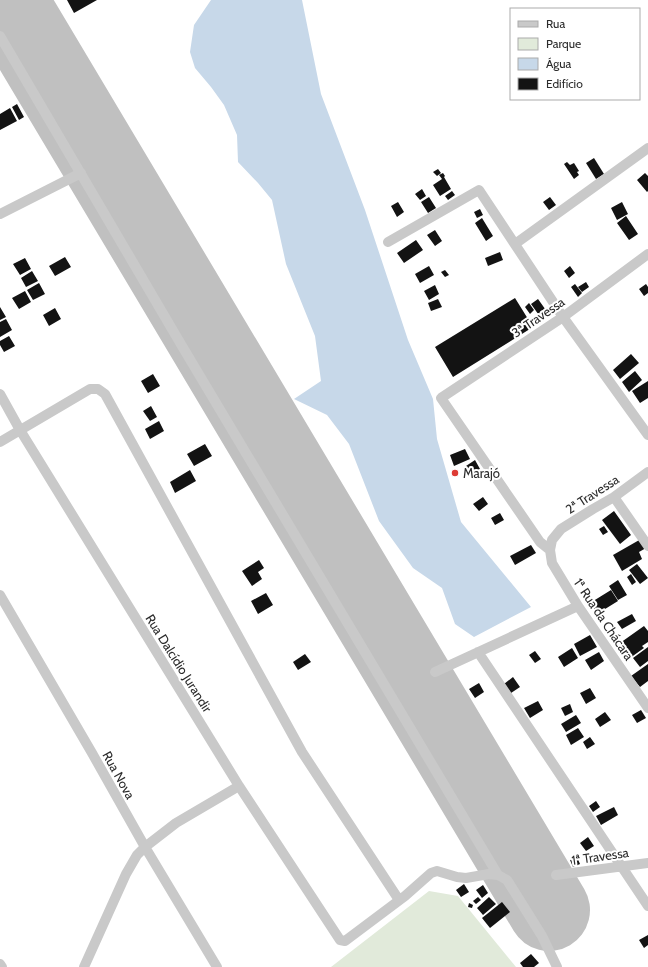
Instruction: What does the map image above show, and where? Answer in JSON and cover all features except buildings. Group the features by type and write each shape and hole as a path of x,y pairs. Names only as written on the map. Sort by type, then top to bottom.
{"street":[{"path":"0,36 182,346 498,875"},
{"path":"515,244 648,148"},
{"path":"0,214 81,174"},
{"path":"388,242 479,190 563,317 648,435"},
{"name":"3ª Travessa","path":"551,545 540,542 441,398 563,317 648,254"},
{"path":"0,442 90,389 98,389 105,394 302,752 399,900 431,873 437,871 462,878 489,874 498,875 507,880 542,936 557,967"},
{"name":"Rua Dalcídio Jurandir","path":"0,394 20,430 239,786 338,938 345,941 399,900"},
{"name":"2ª Travessa","path":"551,545 561,529 614,497 648,472"},
{"path":"614,497 648,546"},
{"name":"1ª Rua da Chácara","path":"551,545 552,563 578,606 648,708"},
{"name":"Rua Nova","path":"0,595 145,847 217,967"},
{"path":"435,672 578,606"},
{"path":"478,652 648,906"},
{"path":"84,967 126,874 137,855 176,823 239,786"},
{"name":"1ª Travessa","path":"556,875 648,863"}],"green space":[{"path":"429,891 458,896 516,967 331,967"}],"water":[{"path":"211,0 302,0 321,94 365,210 408,340 433,399 437,439 461,522 531,607 474,637 455,624 442,588 413,568 379,521 349,444 327,415 294,399 321,381 315,336 286,264 272,200 238,162 237,135 224,105 195,68 190,52 194,25"}],"runway":[{"path":"6,0 549,910"}],"place":[{"name":"Marajó","path":"455,473"}]}
